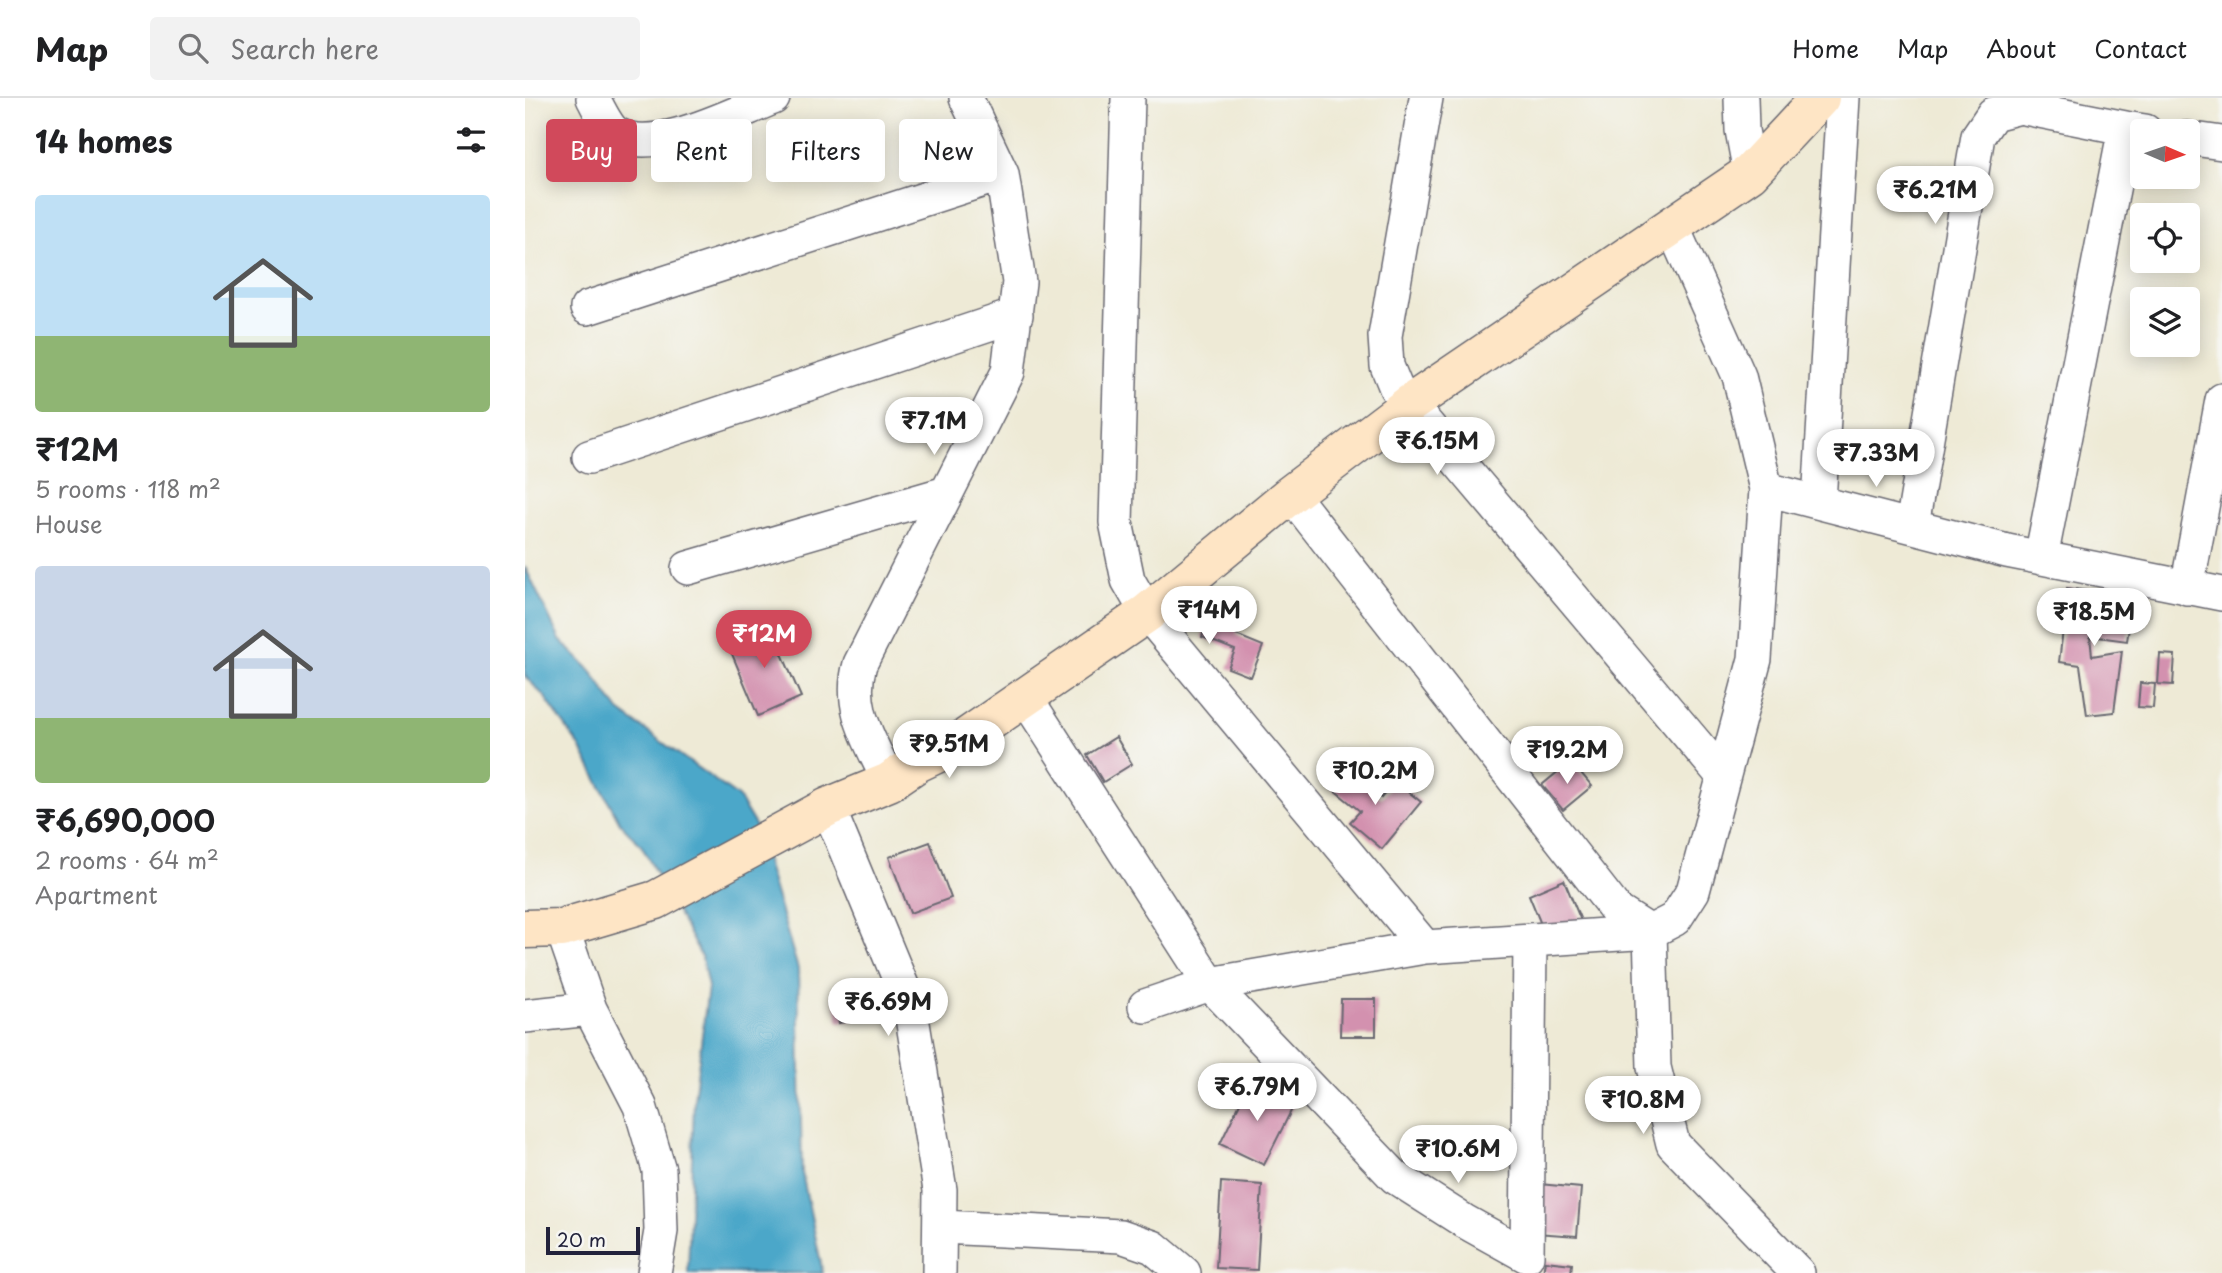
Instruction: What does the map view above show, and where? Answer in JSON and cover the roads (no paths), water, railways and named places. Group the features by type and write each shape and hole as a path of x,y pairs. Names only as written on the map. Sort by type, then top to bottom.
{"main road":[{"path":"525,929 562,928 656,900 772,840 828,807 957,744 1147,613 1291,494 1411,403 1750,173 1820,98"}],"street":[{"path":"593,98 614,133 633,142 659,141 773,98"},
{"path":"903,772 855,705 853,686 860,664 1008,372 1016,315 1019,282 1002,174 966,98"},
{"path":"1128,98 1116,522 1128,580 1147,613 1425,947"},
{"path":"1426,98 1385,336 1387,366 1396,388 1723,776"},
{"path":"1741,98 1742,130 1750,173"},
{"path":"1819,502 1843,98"},
{"path":"1912,526 1978,136 1993,114 2042,104 2130,129"},
{"path":"2200,140 2222,143"},
{"path":"2041,558 2130,153"},
{"path":"587,308 1002,174"},
{"path":"1145,1006 1210,984 1425,947 1650,932 1675,919 1693,891 1755,659 1766,489 1739,376 1672,226"},
{"path":"589,457 1016,315"},
{"path":"2187,588 2222,400"},
{"path":"1766,489 2041,558 2222,594"},
{"path":"688,568 946,493"},
{"path":"1291,494 1617,911 1650,932"},
{"path":"1026,698 1210,984 1395,1177 1464,1221 1524,1264"},
{"path":"828,807 910,1005 940,1190 942,1227 939,1273"},
{"path":"562,928 590,1009 640,1106 659,1170 661,1231 654,1273"},
{"path":"1650,932 1654,1067 1673,1144 1798,1273"},
{"path":"1524,1264 1530,940"},
{"path":"525,1016 590,1009"},
{"path":"942,1227 1121,1236 1153,1247 1184,1273"}],"water":[{"path":"525,567 560,640 590,670 619,711 738,797 755,825 798,969 802,1173 823,1273 688,1273 694,1100 708,987 702,958 641,845 620,823 580,747 544,696 525,676"}]}
